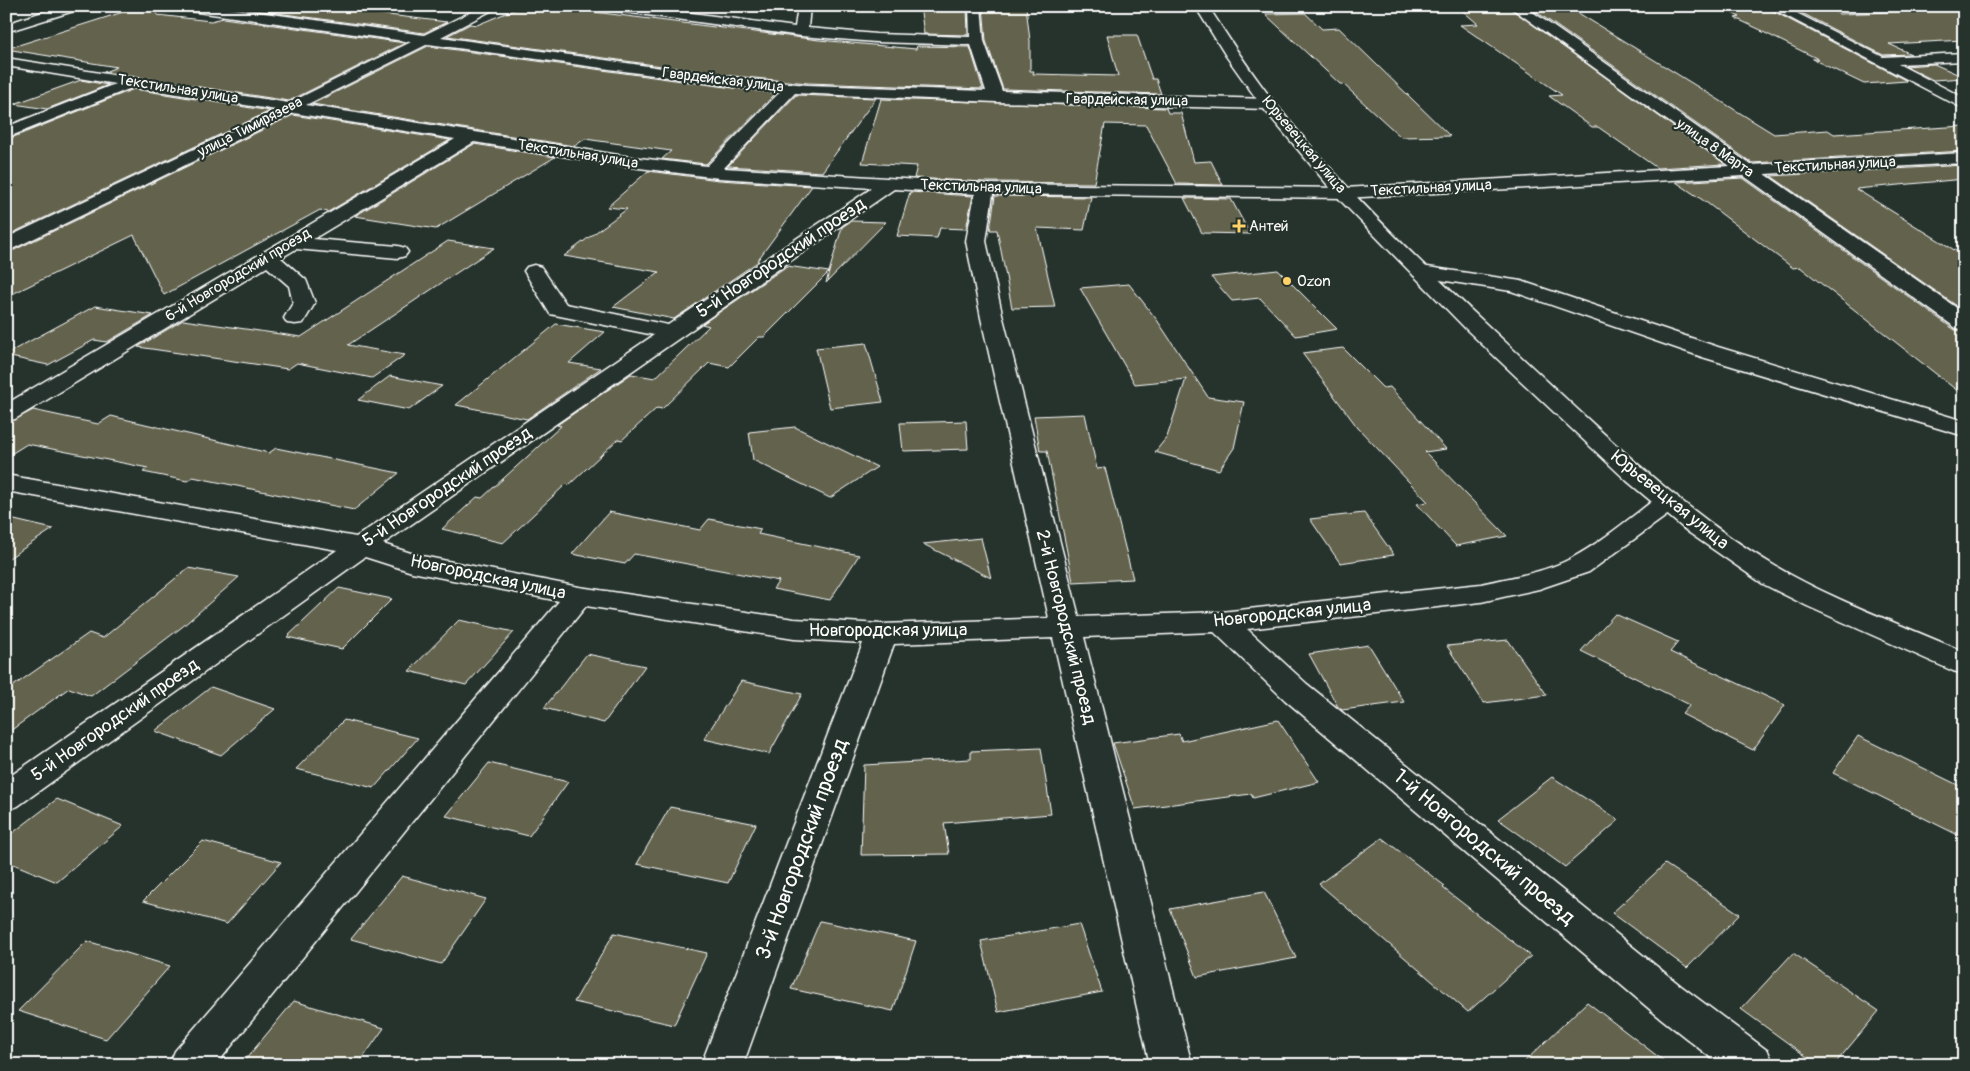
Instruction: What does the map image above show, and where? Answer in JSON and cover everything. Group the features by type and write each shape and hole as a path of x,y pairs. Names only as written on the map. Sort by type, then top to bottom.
{"street":[{"path":"6,28 76,6"},
{"name":"Гвардейская улица","path":"182,6 733,82 791,88 996,97 1268,104"},
{"name":"улица Тимирязева","path":"6,246 262,123 290,107 494,6"},
{"path":"610,6 802,32 876,38 977,41"},
{"path":"802,32 804,6"},
{"path":"974,6 977,41 996,97"},
{"name":"Юрьевецкая улица","path":"1201,6 1218,36 1268,104 1344,193 1451,303 1576,421 1668,502 1725,546 1765,572 1807,594 1964,664"},
{"name":"улица 8 Марта","path":"1515,6 1964,323"},
{"path":"1773,6 1964,104"},
{"path":"1879,61 1964,57"},
{"name":"Текстильная улица","path":"6,62 631,162 711,172 985,188 1344,193 1964,158"},
{"path":"6,133 135,82"},
{"path":"711,172 791,88"},
{"name":"6-й Новгородский проезд","path":"6,414 470,137"},
{"name":"5-й Новгородский проезд","path":"6,797 361,546 891,183"},
{"name":"2-й Новгородский проезд","path":"985,188 976,241 992,318 1171,1065"},
{"path":"292,243 398,252"},
{"path":"268,258 299,284 304,303 295,318"},
{"path":"534,271 558,310 673,333"},
{"path":"1421,272 1514,285 1710,352 1964,429"},
{"name":"Новгородская улица","path":"6,484 361,546 412,563 578,596 794,629 882,634 1221,622 1480,593 1529,583 1579,566 1615,542 1668,502"},
{"path":"190,1065 578,596"},
{"name":"1-й Новгородский проезд","path":"1221,622 1311,704 1667,999 1753,1065"},
{"name":"3-й Новгородский проезд","path":"722,1065 882,634"}],"building":[{"path":"142,6 156,6 157,15 211,21 223,18 405,43 289,101 104,72 117,67 6,49"},
{"path":"256,6 313,6 447,22 424,33 248,9"},
{"path":"523,6 546,6 819,40 916,49 917,46 970,47 983,89 808,83 733,76 447,36 470,24 477,25"},
{"path":"920,6 967,6 968,35 924,34"},
{"path":"983,6 1026,6 1030,41 1030,71 1034,71 1033,74 1118,76 1107,35 1137,35 1152,79 1156,79 1161,94 1003,89 986,41"},
{"path":"1457,6 1507,6 1725,164 1657,168 1598,127 1592,127 1549,96 1562,95 1460,25 1478,24"},
{"path":"1528,6 1567,6 1774,134 1828,130 1834,134 1964,126 1964,151 1752,163"},
{"path":"1826,7 1839,14 1964,9 1964,40 1889,44 1911,54 1883,55 1792,8"},
{"path":"1769,9 1907,81 1864,84 1735,18 1740,17 1726,10"},
{"path":"1305,13 1322,29 1339,28 1450,136 1401,137 1343,84 1340,84 1265,14"},
{"path":"428,46 776,93 706,164 662,159 671,151 585,139 574,146 312,104"},
{"path":"1934,64 1964,78 1933,80 1905,66"},
{"path":"81,80 108,85 47,109 14,104"},
{"path":"134,89 270,111 6,236 6,140"},
{"path":"796,95 876,98 822,172 728,166"},
{"path":"881,99 1166,108 1168,113 1181,113 1194,162 1211,161 1223,185 1177,184 1146,125 1105,124 1094,183 985,182 914,178 917,166 862,163"},
{"path":"293,115 450,140 328,212 320,210 164,295 134,235 6,297 6,254"},
{"path":"474,144 555,157 436,229 355,216"},
{"path":"1964,165 1964,179 1856,189 1964,256 1964,311 1771,176"},
{"path":"648,171 719,180 812,186 757,261 759,261 674,319 613,307 659,272 564,256 627,209 607,207"},
{"path":"1743,178 1955,330 1964,331 1964,396 1800,267 1793,268 1676,182"},
{"path":"910,192 973,196 966,229 940,228 937,238 897,236"},
{"path":"995,196 1091,197 1084,230 1037,228 1055,307 1012,308 997,230 990,230"},
{"path":"1184,198 1231,199 1250,234 1202,233"},
{"path":"851,221 886,222 826,283 842,227"},
{"path":"448,241 494,248 348,345 405,355 372,378 297,363 288,369 138,347 183,320 301,337"},
{"path":"787,266 829,272 764,337 759,337 729,367 709,363 662,409 657,408 622,440 618,439 569,485 566,484 503,543 442,529 477,497 482,498 561,426 557,425 631,374 655,378 709,326 702,324"},
{"path":"1278,270 1337,329 1296,336 1260,298 1232,301 1211,277"},
{"path":"1129,284 1157,320 1208,397 1244,402 1234,448 1219,470 1155,452 1167,437 1186,379 1135,384 1080,288"},
{"path":"95,306 153,315 107,342 94,340 48,365 6,356 6,354"},
{"path":"556,324 605,332 569,363 601,368 527,419 456,405"},
{"path":"866,343 883,402 830,408 816,348"},
{"path":"1343,348 1383,388 1390,387 1446,449 1425,452 1507,536 1456,546 1417,504 1428,502 1358,428 1302,353"},
{"path":"390,376 442,386 409,410 358,400"},
{"path":"33,410 98,424 111,416 269,453 276,448 399,473 354,510 193,477 187,481 143,472 148,468 27,444 6,457 6,424"},
{"path":"1085,414 1097,469 1105,468 1133,579 1073,582 1047,451 1040,451 1034,416"},
{"path":"966,421 968,449 903,451 900,423"},
{"path":"795,427 877,467 830,498 753,460 749,432"},
{"path":"609,512 700,530 709,519 761,529 758,534 859,555 830,600 773,589 779,581 634,554 625,564 572,554"},
{"path":"1364,513 1394,555 1340,563 1310,519"},
{"path":"6,518 53,529 6,560"},
{"path":"981,538 991,578 923,544"},
{"path":"188,568 239,577 182,627 91,696 69,688 6,734 6,691 89,633 103,638"},
{"path":"339,588 392,599 342,649 287,637"},
{"path":"1615,614 1678,642 1670,652 1785,705 1753,750 1682,714 1690,705 1581,651"},
{"path":"459,620 514,632 466,685 409,671"},
{"path":"1508,640 1547,695 1484,703 1447,646"},
{"path":"1369,645 1404,702 1342,710 1338,707 1309,654"},
{"path":"587,654 645,666 604,723 544,708"},
{"path":"741,681 802,694 769,754 704,739"},
{"path":"211,687 275,709 221,755 155,731"},
{"path":"344,720 418,738 374,788 296,769"},
{"path":"1278,720 1319,782 1253,798 1251,794 1135,809 1113,743 1179,734 1182,741"},
{"path":"1858,736 1964,788 1964,838 1833,773"},
{"path":"1041,748 1051,814 944,823 949,854 861,855 864,765 971,759 971,751"},
{"path":"489,763 568,782 529,836 446,816"},
{"path":"1552,777 1619,820 1565,867 1498,819"},
{"path":"57,799 123,826 57,882 6,861 6,838"},
{"path":"670,807 756,824 728,883 637,864"},
{"path":"1382,838 1531,956 1468,1012 1319,884"},
{"path":"203,841 281,862 227,924 143,901"},
{"path":"1665,864 1740,914 1687,968 1612,913"},
{"path":"402,876 486,899 441,964 351,939"},
{"path":"1264,892 1296,958 1197,977 1170,909"},
{"path":"820,921 916,941 893,1011 791,989"},
{"path":"1079,924 1102,992 998,1012 981,941"},
{"path":"614,933 707,953 674,1025 574,1002"},
{"path":"87,941 170,966 106,1039 18,1011"},
{"path":"1793,953 1879,1011 1834,1065 1818,1065 1741,1009"},
{"path":"294,1001 384,1028 358,1065 241,1065"},
{"path":"1587,1002 1669,1065 1521,1065"}],"place":[{"name":"Антей","path":"1239,226"},
{"name":"Ozon","path":"1287,281"}]}
